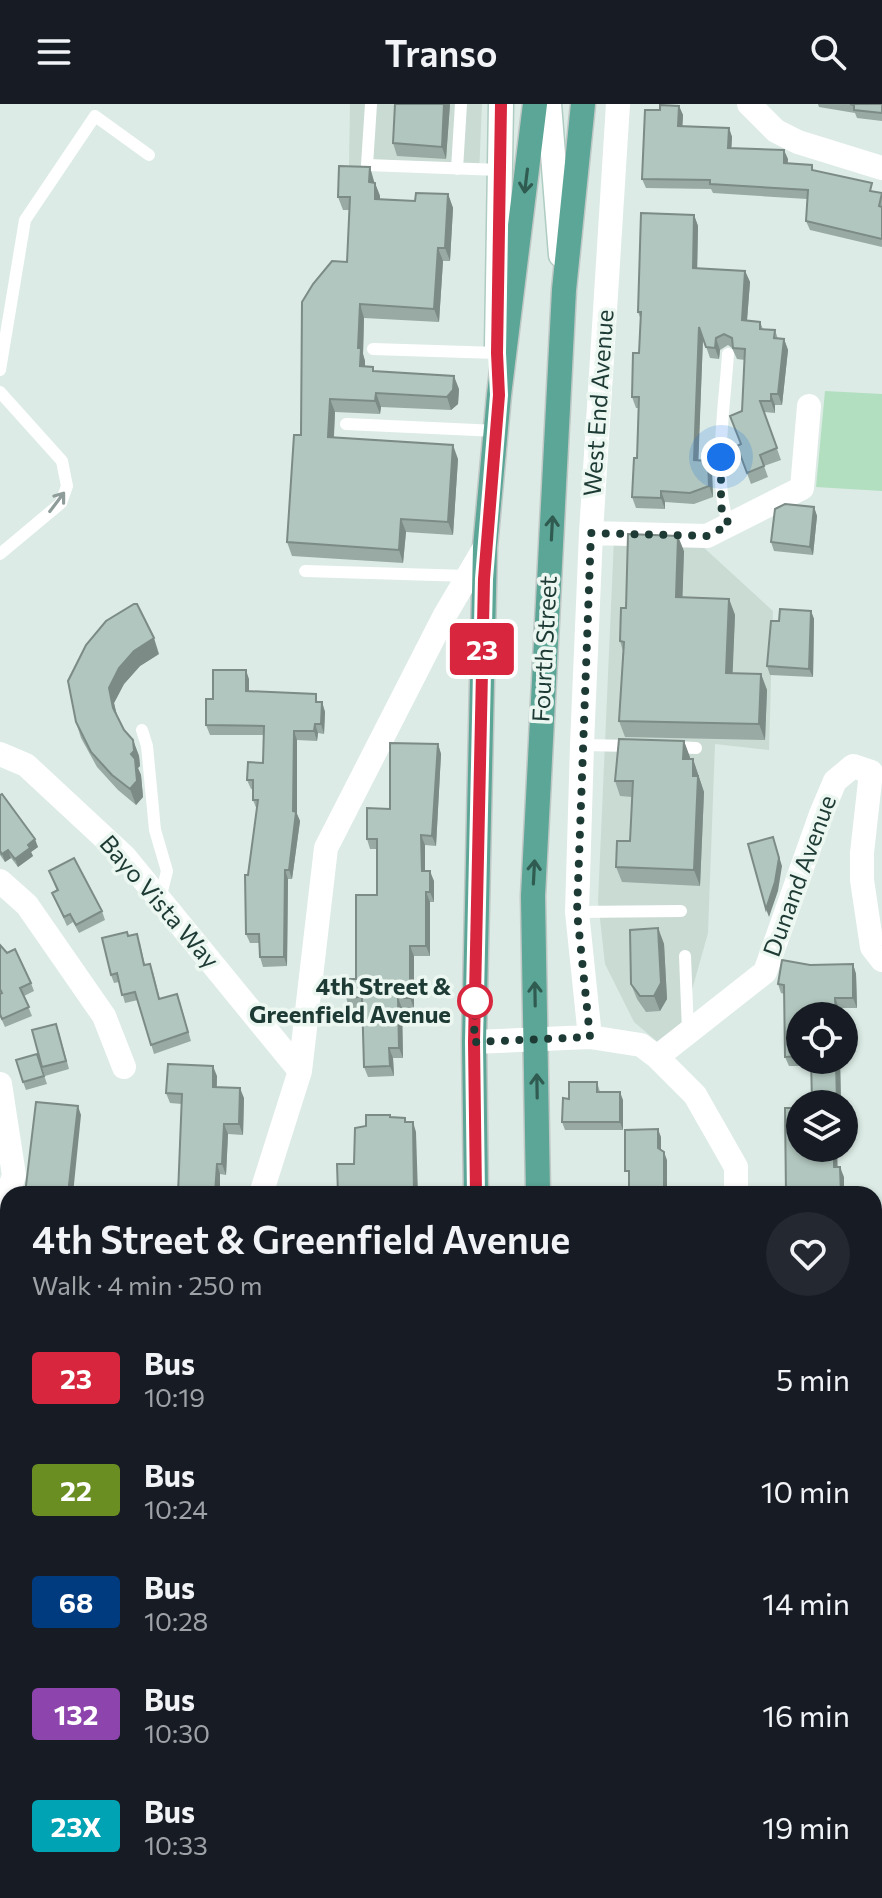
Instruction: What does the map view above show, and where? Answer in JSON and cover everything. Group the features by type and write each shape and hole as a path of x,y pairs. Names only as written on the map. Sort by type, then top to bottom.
{"main road":[{"path":"476,1186 474,1042 485,547 499,395 535,104"},
{"path":"564,290 583,104"},
{"name":"Fourth Street","path":"538,1186 533,896 564,290"}],"street":[{"path":"499,395 501,104"},
{"name":"Fourth Street","path":"549,104 564,290"},
{"name":"West End Avenue","path":"590,1037 577,912 582,745 591,533 618,104"},
{"path":"749,104 776,131 798,142 882,168"},
{"path":"591,533 707,536 802,488 809,406"},
{"path":"264,1186 300,1071 326,848 485,547"},
{"name":"Bayo Vista Way","path":"0,754 26,765 125,857 300,1071"},
{"name":"Dunand Avenue","path":"657,1057 765,972 835,781 853,766 871,772 862,880 872,947 882,960"},
{"path":"0,881 27,905 104,1016 124,1067"},
{"path":"474,1042 590,1037 641,1045 695,1095 736,1167 736,1186"},
{"path":"0,1084 14,1175 10,1186"}],"lane":[{"path":"371,104 367,165 500,170"},
{"path":"457,169 461,104"},
{"path":"0,370 25,220 95,116 149,155"},
{"path":"373,349 497,353"},
{"path":"728,354 719,485 721,507 729,525"},
{"path":"0,392 62,461 67,486 61,503 0,554"},
{"path":"346,424 497,431"},
{"path":"305,571 468,576"},
{"path":"142,730 147,746 155,830 167,871 160,899"},
{"path":"582,745 651,747"},
{"path":"666,747 696,748"},
{"path":"577,912 681,911"},
{"path":"685,956 688,1031"}],"shaded area":[{"path":"350,104 482,104 479,175 349,166"},
{"path":"614,539 701,545 773,611 769,750 715,744 708,933 682,1026 660,1044 634,1022 605,964 598,901"}],"green space":[{"path":"825,391 882,394 882,491 816,487"}],"building":[{"path":"395,104 444,104 442,147 393,143"},
{"path":"850,104 882,104 882,113 854,110 854,105"},
{"path":"660,105 679,106 678,126 729,128 728,148 784,150 784,163 812,165 812,170 872,183 870,191 882,193 879,206 882,207 882,239 806,221 808,190 710,184 710,180 642,179 645,110 660,110"},
{"path":"339,166 370,167 369,182 375,183 375,199 415,201 416,193 448,194 445,248 438,248 434,309 360,304 358,348 361,348 360,366 373,367 373,371 454,376 453,390 447,397 376,393 375,401 330,399 328,437 453,445 448,522 401,519 399,550 287,542 294,435 301,435 302,302 332,261 347,262 350,197 338,197"},
{"path":"641,213 694,215 693,268 745,271 742,320 760,322 760,329 775,330 774,338 784,339 778,394 771,394 771,401 760,401 777,448 760,455 764,466 747,473 737,446 741,444 730,416 742,411 745,349 733,348 732,338 724,334 716,338 715,348 706,347 699,327 694,460 708,461 709,486 690,493 661,491 661,498 632,497 639,397 632,397 633,353 639,353"},
{"path":"785,504 814,507 810,547 771,542 775,509"},
{"path":"628,534 678,536 676,597 729,599 726,673 761,674 759,724 619,721 624,642 620,641 621,608 626,608"},
{"path":"137,604 154,638 134,651 119,668 109,688 113,708 133,740 134,751 131,754 135,759 137,781 130,789 91,752 76,722 68,681 86,645 106,621"},
{"path":"780,609 811,611 809,669 767,666 771,621 779,621"},
{"path":"213,670 246,670 246,691 316,694 316,702 322,702 321,724 315,724 314,731 294,731 293,811 296,812 289,870 285,870 284,957 260,957 259,934 246,934 245,875 248,875 258,800 253,800 253,780 247,780 248,762 263,763 264,726 206,725 206,699 213,699"},
{"path":"619,739 684,741 683,759 693,759 693,776 698,776 694,870 616,867 617,841 630,841 633,781 615,781"},
{"path":"390,743 438,744 432,836 421,835 422,871 430,871 430,892 426,892 426,946 410,946 410,998 398,998 399,1048 389,1048 390,1066 364,1067 362,997 346,997 346,979 356,979 356,895 377,895 377,839 367,839 367,808 390,809"},
{"path":"2,794 35,839 28,845 30,848 15,859 8,850 2,854 0,851"},
{"path":"773,837 779,858 766,909 748,844"},
{"path":"74,858 102,911 76,925 70,914 64,917 52,893 58,890 49,871"},
{"path":"658,928 661,983 654,996 640,996 631,984 630,930"},
{"path":"127,932 128,936 137,934 144,965 150,964 159,999 177,994 188,1032 151,1045 135,992 122,995 117,973 111,975 102,938"},
{"path":"0,945 7,953 15,949 31,983 20,988 29,1007 2,1019 0,1014"},
{"path":"782,960 810,965 853,964 853,998 835,998 835,1002 786,1002 786,1057 784,985 778,984"},
{"path":"56,1024 66,1061 42,1067 32,1030"},
{"path":"37,1054 44,1076 23,1082 16,1060"},
{"path":"168,1064 213,1066 213,1087 240,1088 239,1124 224,1124 222,1164 217,1164 216,1186 178,1186 182,1094 166,1093"},
{"path":"811,1074 836,1074 837,1090 812,1090"},
{"path":"569,1082 597,1082 597,1092 620,1092 620,1122 562,1122 563,1098 569,1099"},
{"path":"36,1102 78,1106 69,1186 26,1186"},
{"path":"785,1108 786,1162 834,1162 834,1167 840,1167 841,1186 786,1186"},
{"path":"366,1115 390,1115 413,1122 414,1186 338,1186 337,1164 354,1164 355,1128 366,1126"},
{"path":"658,1129 658,1148 664,1152 664,1186 629,1186 629,1171 625,1171 625,1130"}],"bus line":[{"name":"23","path":"476,1186 474,1042 484,579 499,395 501,104"}],"place":[{"name":"4th Street & Greenfield Avenue","path":"475,1001"}],"route":[{"path":"475,1001 474,1042 590,1037 577,912 591,533 707,536 729,525 721,507 721,457"}]}
